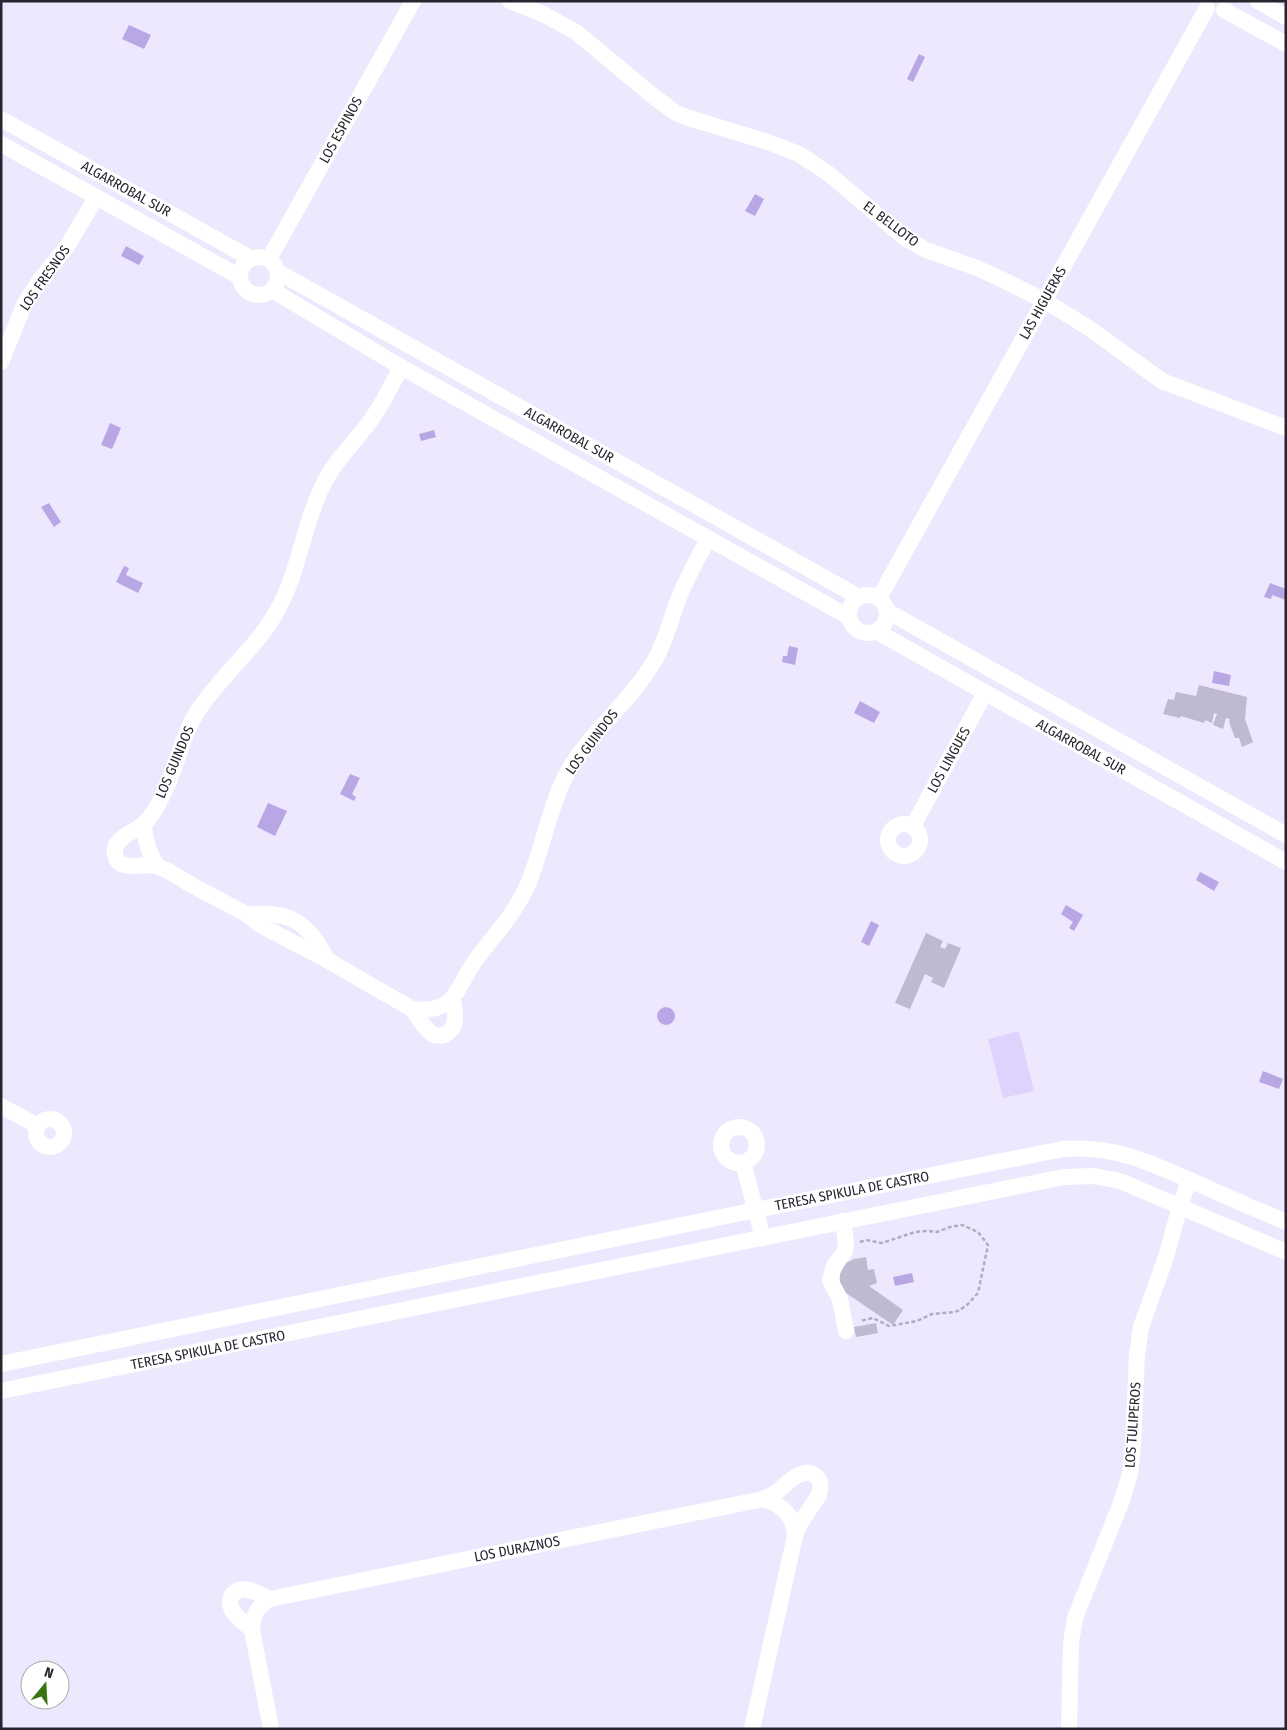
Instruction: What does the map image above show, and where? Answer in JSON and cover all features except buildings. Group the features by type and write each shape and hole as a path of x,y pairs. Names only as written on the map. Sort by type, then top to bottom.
{"street":[{"name":"LOS ESPINOS","path":"274,266 413,1"},
{"name":"EL BELLOTO","path":"510,1 543,14 576,32 653,96 676,112 799,154 829,174 895,231 910,241 926,250 1001,278 1089,328 1144,370 1162,381 1286,428"},
{"path":"1258,1 1286,17"},
{"path":"1204,5 1218,11 1229,6 1286,44"},
{"name":"LAS HIGUERAS","path":"883,604 1204,5"},
{"name":"ALGARROBAL SUR","path":"1,119 250,258"},
{"name":"ALGARROBAL SUR","path":"1,144 240,277"},
{"name":"LOS FRESNOS","path":"1,362 18,315 25,302 66,248 96,198"},
{"path":"260,256 274,266 277,282 272,290 262,294 252,293 243,286 240,277 242,266 250,258 260,256"},
{"name":"ALGARROBAL SUR","path":"274,266 859,597"},
{"name":"ALGARROBAL SUR","path":"272,290 401,367 849,617"},
{"name":"LOS GUINDOS","path":"401,367 371,420 336,464 322,487 296,566 277,611 263,632 200,708 186,733 165,790 144,823 120,840 115,848 117,860 124,865 157,866 248,915 273,914 298,923 314,935 328,960 412,1009 430,1033 442,1036 454,1024 453,999 475,961 520,900 528,884 567,773 653,663 688,577 708,539"},
{"path":"869,595 883,604 884,625 876,631 872,633 862,632 853,626 849,617 851,605 859,597 869,595"},
{"name":"ALGARROBAL SUR","path":"883,604 1286,835"},
{"name":"ALGARROBAL SUR","path":"876,631 1286,862"},
{"name":"LOS LINGUES","path":"913,826 985,693"},
{"path":"144,823 146,845 157,866"},
{"path":"412,1009 434,1008 453,999"},
{"path":"1,1106 38,1126"},
{"name":"TERESA SPIKULA DE CASTRO","path":"1,1364 756,1210 1077,1148 1091,1148 1123,1153 1286,1222"},
{"path":"743,1163 763,1238"},
{"name":"TERESA SPIKULA DE CASTRO","path":"1,1391 1047,1180 1080,1176 1094,1176 1120,1181 1286,1252"},
{"name":"LOS TULIPEROS","path":"1069,1729 1071,1643 1074,1624 1079,1605 1121,1503 1130,1474 1140,1327 1166,1257 1189,1180"},
{"path":"843,1222 845,1251 834,1266 830,1280 840,1298 845,1328"},
{"path":"409,1281 414,1308"},
{"name":"LOS DURAZNOS","path":"270,1599 763,1499 773,1494 798,1475 809,1474 817,1477 821,1484 819,1495 801,1522 795,1536 752,1729"},
{"path":"763,1499 771,1501 785,1510 792,1522 795,1536"},
{"path":"252,1630 233,1612 231,1601 233,1595 239,1590 246,1589 270,1599"},
{"path":"270,1599 256,1611 253,1617 252,1630 271,1729"}],"path":[{"path":"845,1328 873,1318 889,1326 917,1321 932,1314 960,1310 978,1293 988,1245 978,1232 962,1225 937,1232 915,1232 882,1243 866,1240 846,1245"}],"shaded area":[{"path":"129,25 151,35 144,49 122,39"},
{"path":"919,54 925,57 913,82 907,79"},
{"path":"755,194 764,199 755,216 745,211"},
{"path":"126,246 144,256 139,265 121,256"},
{"path":"110,423 121,428 112,449 101,445"},
{"path":"434,430 436,437 421,441 419,434"},
{"path":"49,503 61,522 54,527 41,507"},
{"path":"124,566 129,568 126,575 143,583 138,593 116,582"},
{"path":"1270,583 1286,589 1286,600 1272,595 1271,599 1264,597"},
{"path":"789,646 798,648 795,665 782,662 783,656 787,656"},
{"path":"1214,671 1231,675 1229,686 1212,683"},
{"path":"860,701 880,712 874,723 854,713"},
{"path":"350,774 360,778 352,794 356,797 354,801 340,794"},
{"path":"268,803 287,811 275,836 257,827"},
{"path":"1200,872 1219,882 1214,891 1196,880"},
{"path":"1066,905 1083,915 1074,931 1069,928 1073,922 1061,914"},
{"path":"871,921 879,925 869,946 861,942"},
{"path":"666,1007 672,1010 675,1016 672,1022 666,1025 660,1022 657,1016 660,1010"},
{"path":"1019,1031 1034,1091 1003,1098 988,1039"},
{"path":"1263,1071 1283,1079 1279,1089 1259,1082"},
{"path":"912,1273 914,1282 895,1286 893,1277"}]}
